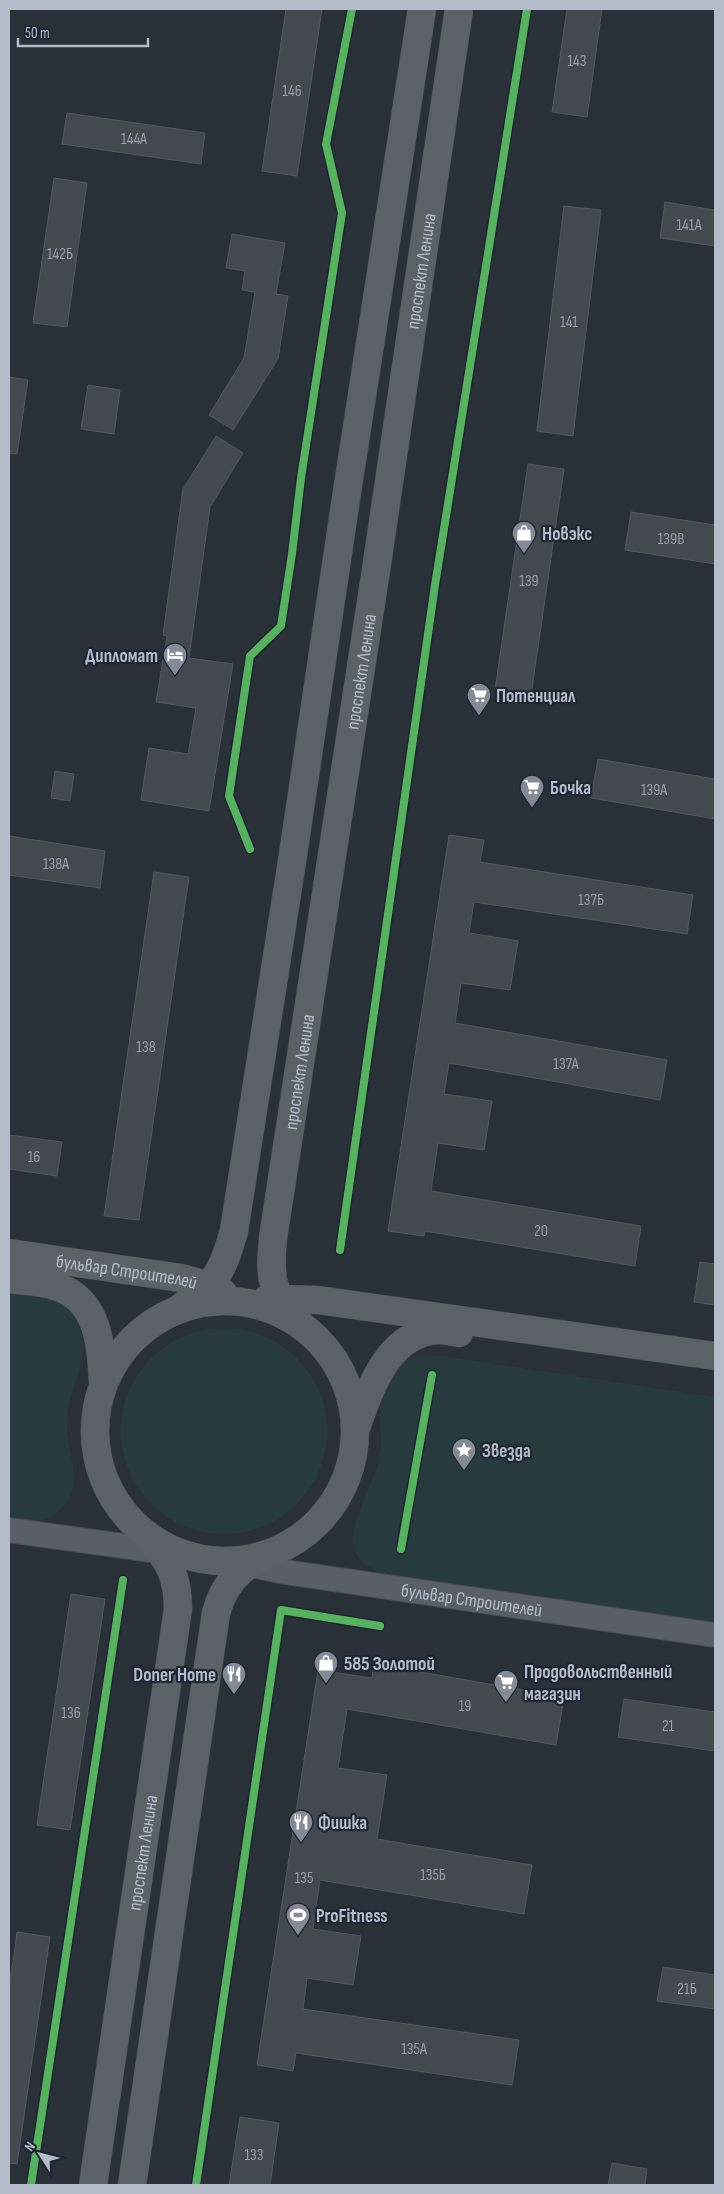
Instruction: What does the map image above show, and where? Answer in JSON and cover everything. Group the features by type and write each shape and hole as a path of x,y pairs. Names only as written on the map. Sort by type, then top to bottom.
{"main road":[{"name":"проспект Ленина","path":"180,1308 209,1286 224,1265 234,1231 422,9"},
{"name":"проспект Ленина","path":"301,1325 279,1299 273,1285 270,1268 273,1238 379,550 459,9"},
{"name":"бульвар Строителей","path":"9,1253 181,1278 209,1286 244,1302"},
{"name":"бульвар Строителей","path":"9,1278 60,1287 79,1299 96,1325 101,1345 103,1382"},
{"path":"103,1382 114,1361 138,1334 162,1316 180,1308 199,1303 279,1299 327,1301 715,1356"},
{"path":"141,1531 188,1556 212,1560 248,1559 289,1546 309,1533 338,1497 347,1477 354,1452 356,1429 354,1405 338,1365 315,1336 301,1325 283,1314 244,1302"},
{"path":"356,1429 370,1389 382,1367 395,1351 412,1336 440,1330 715,1371"},
{"name":"проспект Ленина","path":"93,2185 178,1609 178,1593 174,1575 168,1562 113,1499 104,1482 98,1464 94,1443 93,1420 103,1382"},
{"name":"проспект Ленина","path":"132,2185 216,1613 225,1589 248,1559"}],"street":[{"path":"9,1530 188,1556"},
{"name":"бульвар Строителей","path":"248,1559 285,1572 715,1635"}],"green space":[{"path":"9,1292 46,1297 57,1301 70,1312 79,1326 82,1335 82,1360 67,1416 67,1432 74,1472 72,1493 60,1510 43,1520 9,1517"},
{"path":"214,1328 234,1328 254,1332 273,1340 290,1351 304,1365 315,1382 323,1401 327,1431 323,1461 315,1480 304,1497 290,1511 273,1522 254,1530 234,1534 214,1534 194,1530 175,1522 158,1511 144,1497 133,1480 125,1461 121,1441 121,1421 125,1401 133,1382 144,1365 158,1351 175,1340 194,1332"},
{"path":"435,1355 715,1397 715,1622 383,1575 361,1562 354,1550 353,1538 356,1521 377,1467 381,1445 380,1406 384,1387 399,1362 414,1356"}],"building":[{"path":"286,9 322,9 297,176 262,171"},
{"path":"567,9 602,9 587,117 552,112"},
{"path":"67,113 205,133 201,164 62,144"},
{"path":"54,178 87,183 67,327 33,323"},
{"path":"665,202 715,210 715,246 660,238"},
{"path":"564,206 601,210 573,436 537,431"},
{"path":"232,234 285,243 276,294 288,296 278,359 233,430 209,415 244,358 255,292 242,290 245,271 226,268"},
{"path":"9,377 28,380 17,454 9,453"},
{"path":"88,385 120,390 114,434 81,429"},
{"path":"216,436 243,453 210,507 189,658 233,664 209,811 141,800 149,748 188,754 196,708 156,702 167,636 163,635 183,489"},
{"path":"528,464 564,469 531,695 495,690"},
{"path":"631,512 715,525 715,564 625,550"},
{"path":"598,759 715,779 715,819 591,798"},
{"path":"55,771 74,774 70,801 51,798"},
{"path":"449,835 484,840 480,862 693,895 687,934 474,902 469,933 518,941 510,990 461,983 455,1023 667,1060 660,1100 449,1063 444,1094 492,1101 484,1150 438,1143 431,1191 641,1226 635,1266 425,1231 424,1236 388,1231"},
{"path":"9,836 105,851 100,888 9,875"},
{"path":"154,872 189,877 139,1220 104,1216"},
{"path":"9,1135 62,1142 57,1176 9,1169"},
{"path":"700,1262 715,1264 715,1305 694,1302"},
{"path":"71,1594 105,1599 70,1830 37,1825"},
{"path":"374,1664 564,1697 556,1745 347,1709 338,1768 387,1775 377,1839 532,1865 524,1914 320,1880 313,1929 361,1936 353,1985 307,1978 303,2009 519,2040 512,2085 296,2053 293,2071 257,2065 318,1670 372,1678"},
{"path":"624,1699 715,1712 715,1751 618,1737"},
{"path":"17,1932 50,1937 17,2164 9,2163 9,1990"},
{"path":"663,1967 715,1975 715,2009 657,2001"},
{"path":"240,2117 279,2123 270,2185 229,2185"},
{"path":"612,2163 647,2169 645,2185 608,2185"}],"cycle path":[{"path":"250,849 229,796 250,656 281,626 301,478 342,213 326,144 352,9"},
{"path":"340,1250 435,585 527,9"},
{"path":"401,1549 432,1375"},
{"path":"31,2185 123,1580"},
{"path":"196,2185 281,1610 380,1626"}],"place":[{"name":"Новэкс","path":"524,554"},
{"name":"Дипломат","path":"175,676"},
{"name":"Потенциал","path":"479,716"},
{"name":"Бочка","path":"532,808"},
{"name":"Звезда","path":"464,1471"},
{"name":"585 Золотой","path":"326,1684"},
{"name":"Doner Home","path":"234,1695"},
{"name":"Продовольственный магазин","path":"506,1703"},
{"name":"Фишка","path":"301,1843"},
{"name":"ProFitness","path":"298,1936"}]}
